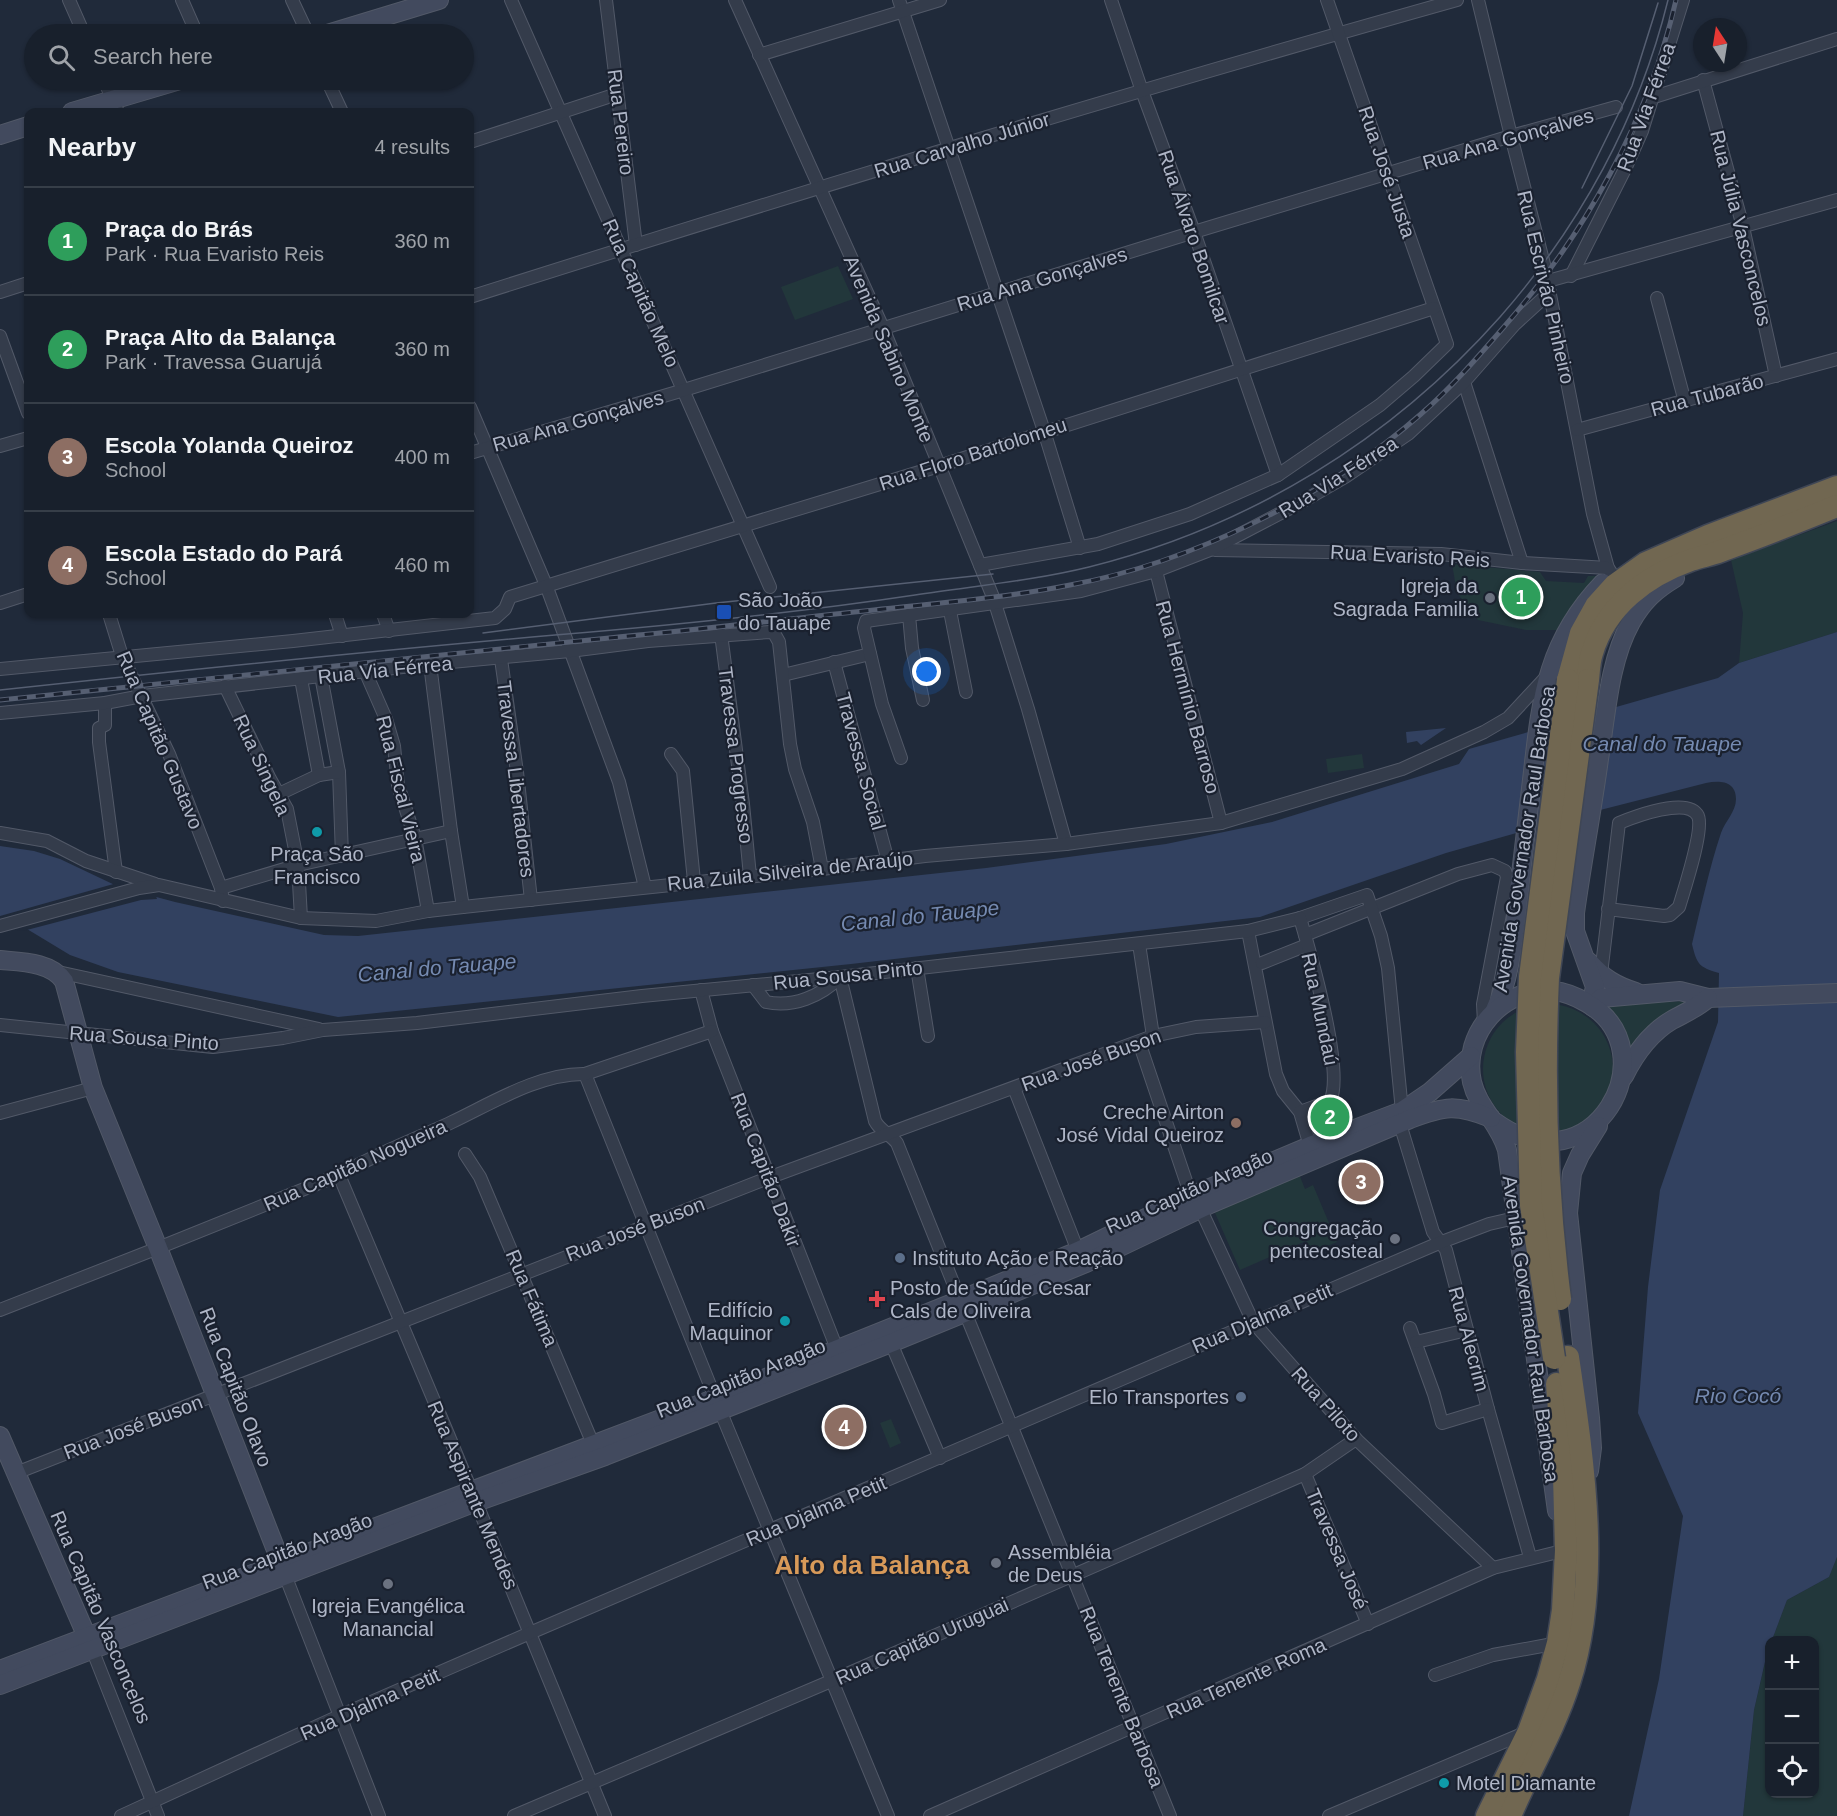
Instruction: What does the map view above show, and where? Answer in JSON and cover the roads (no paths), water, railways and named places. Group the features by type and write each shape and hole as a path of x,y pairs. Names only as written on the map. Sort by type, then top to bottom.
{"highway":[{"name":"Avenida Governador Raul Barbosa","path":"1716,543 1837,487"},
{"name":"Avenida Governador Raul Barbosa","path":"1510,1816 1554,1725 1570,1681 1583,1616 1587,1547 1586,1503 1531,1205 1527,1052 1530,977 1568,678 1581,633 1596,606 1615,585 1646,563 1837,506"},
{"name":"Avenida Governador Raul Barbosa","path":"1487,1816 1529,1731 1558,1643 1566,1584 1560,1407 1561,1358"}],"main road":[{"path":"353,24 403,5 439,0"},
{"path":"116,106 155,90"},
{"path":"0,135 24,127"},
{"name":"Avenida Governador Raul Barbosa","path":"1566,1544 1556,1507 1507,1150 1504,1138 1479,1101 1472,1081 1471,1056 1476,1037 1503,993 1513,940 1540,706 1568,678 1569,625 1610,571 1644,555 1716,543"},
{"name":"Avenida Governador Raul Barbosa","path":"1592,1006 1595,987 1575,931 1575,913 1610,687 1620,646 1630,623 1656,589 1716,543"},
{"path":"1584,956 1614,985 1640,993"},
{"path":"0,960 44,966 58,972"},
{"name":"Rua Capitão Olavo","path":"58,972 64,981 93,1088 283,1569"},
{"name":"Avenida Governador Raul Barbosa","path":"1490,1017 1513,999 1532,992 1553,991 1573,995 1592,1006 1607,1019 1621,1048 1623,1064 1616,1098 1580,1155 1572,1173 1568,1213 1592,1448 1586,1503"},
{"path":"1592,1006 1601,998 1640,993 1680,992 1708,998 1837,993"},
{"path":"1621,1080 1633,1058 1654,1034 1708,998"},
{"name":"Rua Capitão Aragão","path":"0,1685 90,1644 474,1496 593,1444 718,1405 891,1343 1078,1251 1196,1203 1210,1204 1401,1117 1471,1056"},
{"name":"Rua Capitão Aragão","path":"474,1496 596,1459 837,1349 1086,1263 1196,1203 1310,1146 1401,1117 1451,1108 1463,1108 1493,1120"},
{"name":"Avenida Governador Raul Barbosa","path":"1493,1120 1509,1133 1526,1139 1544,1142 1562,1141 1586,1130 1606,1113"},
{"name":"Rua Capitão Vasconcelos","path":"0,1436 90,1644"},
{"name":"Rua Capitão Aragão","path":"0,1670 90,1644"}],"street":[{"path":"69,0 80,24"},
{"path":"182,0 193,24"},
{"path":"292,0 303,24"},
{"name":"Rua Capitão Melo","path":"511,0 770,586"},
{"name":"Rua Pereiro","path":"606,0 636,244"},
{"name":"Avenida Sabino Monte","path":"735,0 882,328 996,604 1066,844"},
{"path":"759,55 901,6 940,0"},
{"name":"Rua Álvaro Bomilcar","path":"1111,0 1278,475"},
{"name":"Rua José Justa","path":"1327,0 1447,344"},
{"name":"Rua Carvalho Júnior","path":"474,296 948,149 1457,0"},
{"name":"Rua Escrivão Pinheiro","path":"1478,0 1549,287 1593,514 1610,571"},
{"name":"Rua Via Férrea","path":"1571,276 1626,167 1654,97 1683,0"},
{"path":"901,6 1044,431 1080,548"},
{"path":"1747,63 1837,39"},
{"path":"1654,97 1719,72"},
{"name":"Rua Júlia Vasconcelos","path":"1703,80 1743,227 1776,376"},
{"path":"109,90 116,106"},
{"path":"332,90 340,108"},
{"path":"474,141 617,94"},
{"name":"Rua Ana Gonçalves","path":"474,452 684,390 1511,136 1616,107"},
{"path":"1549,287 1571,276 1837,200"},
{"path":"0,292 24,284"},
{"name":"Rua Via Férrea","path":"996,604 1081,591 1156,571 1210,550 1346,477 1408,434 1464,382 1549,287"},
{"path":"1657,298 1685,402"},
{"name":"Rua Floro Bartolomeu","path":"510,597 939,466 1434,308"},
{"path":"1,341 24,402"},
{"name":"Rua Via Férrea","path":"980,565 1098,544 1190,514 1278,475 1380,405 1447,344"},
{"name":"Rua Tubarão","path":"1577,430 1837,359"},
{"path":"1464,382 1522,563"},
{"path":"474,417 546,585 619,782 645,887"},
{"path":"0,446 24,439"},
{"name":"Rua Evaristo Reis","path":"1210,550 1441,554 1610,571"},
{"name":"Rua Hermínio Barroso","path":"1156,571 1221,823"},
{"path":"0,603 24,595"},
{"name":"Rua Via Férrea","path":"0,669 389,632 495,618 505,609 510,597"},
{"path":"901,758 882,704 864,624 870,620 996,604"},
{"path":"950,611 966,693"},
{"path":"909,615 912,648 923,700"},
{"name":"Rua Capitão Gustavo","path":"110,618 122,656 170,754 221,888 223,901"},
{"path":"335,618 342,636"},
{"path":"384,618 389,632"},
{"name":"Rua Via Férrea","path":"0,713 105,703 225,686 430,664 501,659 568,647 721,634 774,633 779,642 783,675"},
{"name":"Travessa Progresso","path":"721,634 750,876"},
{"path":"822,869 813,822 795,769 783,675 870,654"},
{"name":"Travessa Libertadores","path":"501,659 517,772 531,900"},
{"name":"Travessa Social","path":"834,662 888,861"},
{"path":"430,664 463,907"},
{"name":"Rua Fiscal Vieira","path":"365,671 386,719 394,746 398,785 415,838 428,911"},
{"path":"321,676 339,772 342,856"},
{"name":"Rua Zuila Silveira de Araújo","path":"0,926 139,888 159,885 301,918 376,921 428,911 694,881 1066,844 1221,823 1402,769 1484,732 1568,678"},
{"path":"301,679 319,775"},
{"name":"Rua Singela","path":"225,686 287,809 298,865 301,918"},
{"path":"105,703 105,725 99,728 99,742 116,872"},
{"path":"671,754 683,771 694,881"},
{"path":"279,794 319,775 339,772"},
{"path":"1601,974 1608,909 1619,823 1670,808 1691,809 1697,814 1698,835 1679,906 1675,912 1664,916 1608,909"},
{"path":"221,888 298,865 451,831"},
{"path":"0,833 47,841 86,861 159,885"},
{"path":"1262,963 1372,910 1458,874 1492,865 1505,870 1507,877 1483,1004 1490,1017"},
{"name":"Rua Alecrim","path":"1367,895 1381,936 1388,968 1401,1117 1433,1232 1446,1250 1530,1557"},
{"name":"Rua Sousa Pinto","path":"0,1025 213,1047 273,1040 323,1030 417,1023 701,990 1248,932 1300,918 1367,895"},
{"name":"Rua Mundaú","path":"1300,918 1330,1042 1335,1085 1330,1101 1300,1112"},
{"path":"1248,932 1279,1083 1300,1112 1310,1146"},
{"path":"1139,944 1153,1036"},
{"path":"917,968 927,1036"},
{"name":"Rua Sousa Pinto","path":"58,972 323,1030"},
{"path":"753,985 766,1002 785,1004 821,993 840,977"},
{"name":"Rua Tenente Barbosa","path":"840,977 875,1121 879,1128 897,1143 1170,1816"},
{"name":"Rua Capitão Dakir","path":"701,990 712,1031 837,1349"},
{"name":"Rua José Buson","path":"16,1473 402,1323 645,1225 1153,1036 1185,1029 1265,1022"},
{"name":"Rua Capitão Nogueira","path":"0,1310 339,1175 363,1161 497,1100 554,1077 585,1074 712,1031"},
{"name":"Rua Piloto","path":"1139,1042 1196,1203 1253,1322 1356,1439 1493,1568"},
{"path":"585,1074 769,1530 888,1816"},
{"path":"0,1113 93,1088"},
{"path":"1014,1088 1078,1251"},
{"name":"Rua Fátima","path":"465,1154 480,1177 593,1444"},
{"name":"Rua Aspirante Mendes","path":"339,1175 605,1816"},
{"name":"Rua Djalma Petit","path":"121,1816 339,1716 1253,1322 1440,1243 1489,1224 1515,1218"},
{"path":"1410,1328 1442,1423 1488,1409"},
{"path":"1416,1342 1467,1330"},
{"path":"891,1343 940,1458"},
{"name":"Rua Capitão Uruguai","path":"514,1816 831,1681 1305,1474 1356,1439"},
{"name":"Travessa José","path":"1305,1474 1368,1624"},
{"name":"Rua Tenente Roma","path":"930,1816 1493,1568 1566,1544"},
{"name":"Rua Capitão Olavo","path":"283,1569 379,1816"},
{"path":"1435,1675 1493,1655 1558,1643"},
{"name":"Rua Capitão Vasconcelos","path":"90,1644 158,1816"},
{"path":"1329,1816 1529,1731"}],"water":[{"path":"1837,632 1837,1557 1829,1577 1787,1600 1774,1636 1765,1636 1765,1662 1754,1710 1743,1816 1629,1816 1659,1679 1683,1516 1638,1413 1648,1287 1660,1190 1718,1022 1719,973 1700,964 1692,944 1717,847 1736,804 1735,793 1730,785 1717,782 1706,783 1565,819 1446,853 1260,917 851,964 338,1017 118,972 70,955 27,929 0,924 0,846 34,851 60,859 119,887 175,902 324,935 358,936 986,868 1166,844 1272,822 1459,764 1469,749 1718,678 1739,663"},
{"path":"1446,728 1421,745 1417,741 1407,743 1406,732"}],"tram line":[{"path":"0,690 347,654 690,623 870,601 1068,572 1148,550 1205,528 1261,503 1314,473 1364,440 1458,361 1500,317 1556,246 1603,169 1641,87 1668,0"},
{"path":"1582,188 1632,86 1658,3"},
{"path":"483,633 716,603 993,574"}],"railway":[{"path":"0,700 997,597 1046,590 1116,575 1210,543 1256,522 1344,472 1421,414 1474,362 1533,292 1561,254 1610,174 1649,90 1676,0"}],"place":[{"name":"Praça do Brás","path":"1521,597"},
{"name":"Igreja da Sagrada Familia","path":"1490,598"},
{"name":"São João do Tauape","path":"724,612"},
{"name":"Praça São Francisco","path":"317,832"},
{"name":"Praça Alto da Balança","path":"1330,1117"},
{"name":"Creche Airton José Vidal Queiroz","path":"1236,1123"},
{"name":"Escola Yolanda Queiroz","path":"1361,1182"},
{"name":"Congregação pentecosteal","path":"1395,1239"},
{"name":"Instituto Ação e Reação","path":"900,1258"},
{"name":"Posto de Saúde Cesar Cals de Oliveira","path":"877,1299"},
{"name":"Edifício Maquinor","path":"785,1321"},
{"name":"Elo Transportes","path":"1241,1397"},
{"name":"Escola Estado do Pará","path":"844,1427"},
{"name":"Assembléia de Deus","path":"996,1563"},
{"name":"Igreja Evangélica Manancial","path":"388,1584"},
{"name":"Motel Diamante","path":"1444,1783"}],"district":[{"name":"Alto da Balança","path":"872,1565"}],"water label":[{"name":"Canal do Tauape","path":"1662,744"},
{"name":"Canal do Tauape","path":"920,916"},
{"name":"Canal do Tauape","path":"437,968"},
{"name":"Rio Cocó","path":"1738,1396"}]}
